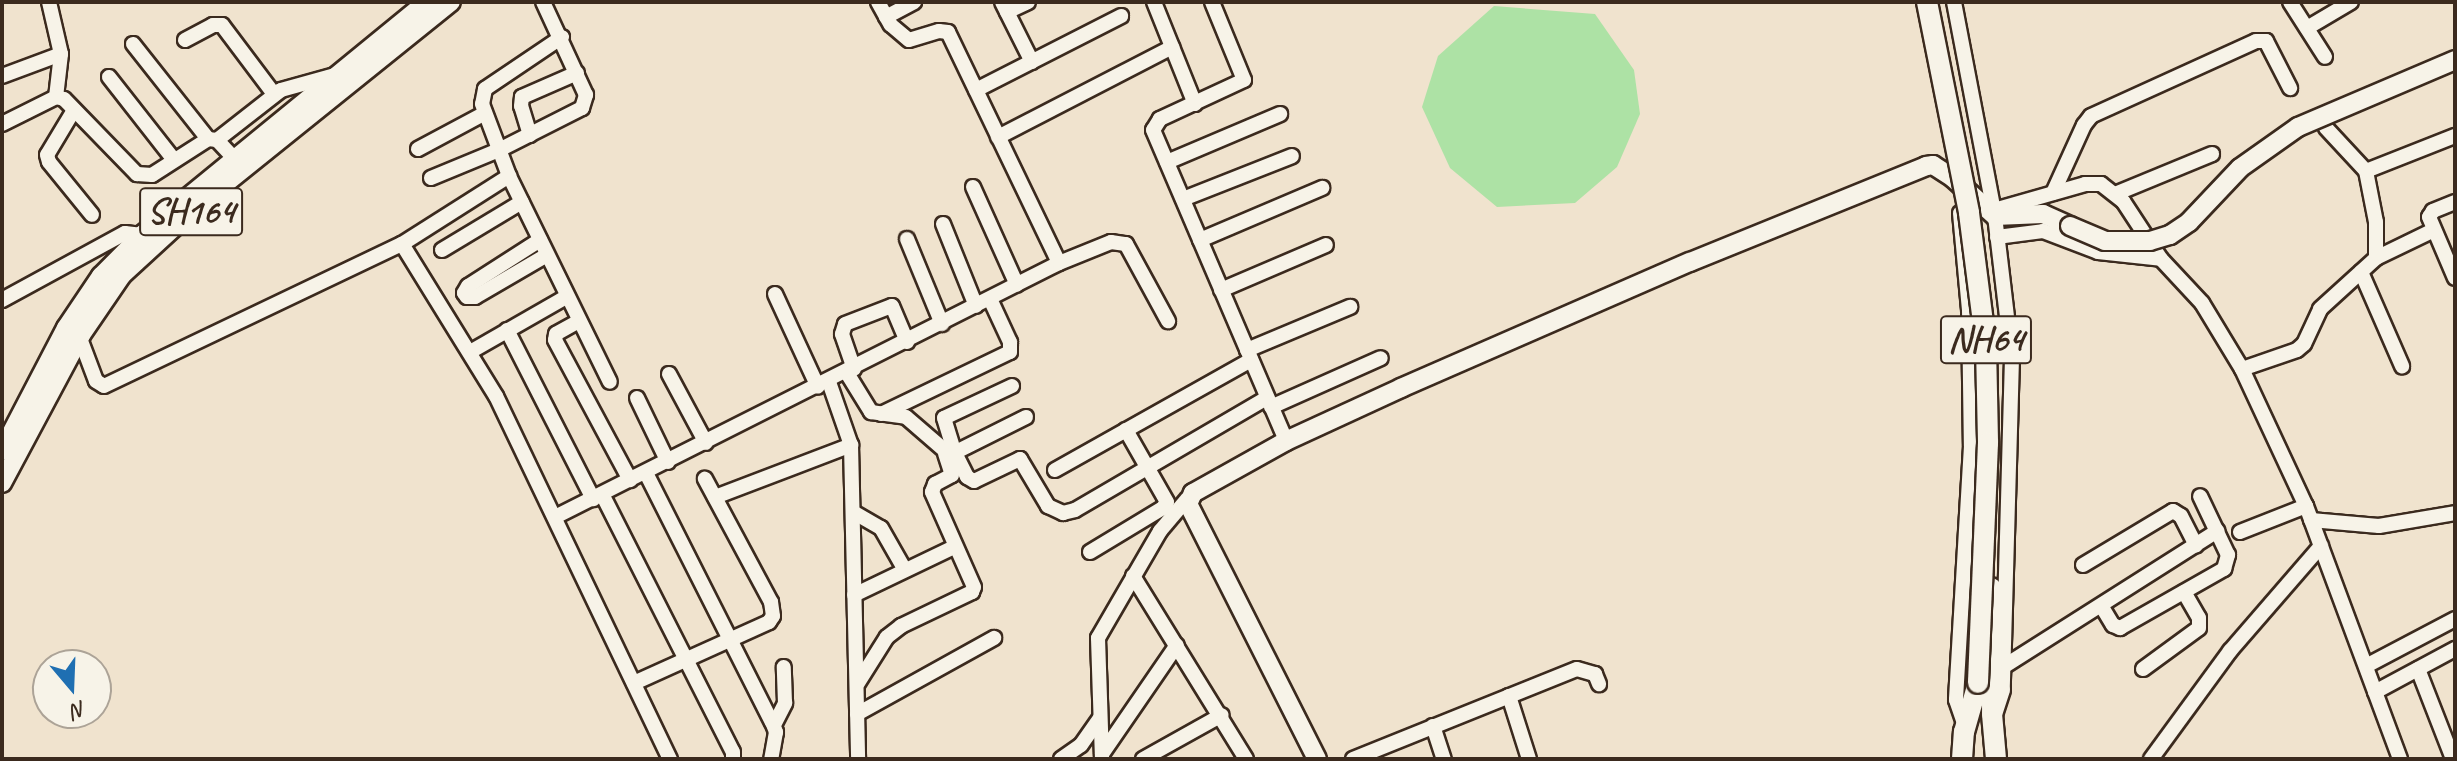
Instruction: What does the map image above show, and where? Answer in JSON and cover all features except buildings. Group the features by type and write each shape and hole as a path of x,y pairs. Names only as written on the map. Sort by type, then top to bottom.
{"highway":[{"name":"NH64","path":"1927,2 1969,213 1986,346 1985,684 1993,720 1996,759"},
{"name":"NH64","path":"1939,2 1993,314 1997,450 1985,684 1965,726 1962,759"}],"main road":[{"name":"SH164","path":"2,483 101,276 142,235 427,2"},
{"name":"SH164","path":"2,451 75,330 122,275 196,207 451,2"},
{"path":"1189,504 1219,475 1286,441 1690,262 1926,166 1933,165 1994,213 2043,214 2105,241 2150,241 2170,235 2189,222 2240,168 2289,133 2455,60"},
{"path":"1189,504 1289,449 1693,270 1950,177"},
{"path":"1189,504 1317,759"}],"street":[{"path":"49,2 61,54 56,97"},
{"path":"431,178 499,150 582,108 586,95 562,37 543,2"},
{"path":"878,2 896,31 909,40 939,31 948,32 1059,263"},
{"path":"886,17 914,2"},
{"path":"1028,2 1004,7 1032,62"},
{"path":"1154,2 1195,104"},
{"path":"1212,2 1244,80 1155,122 1153,130 1286,441"},
{"path":"1918,2 1950,177 1969,310 1971,446 1963,633 1956,700 1965,726"},
{"name":"NH64","path":"1954,2 1994,213 2008,303 2012,358 2003,667 2001,702 1993,720"},
{"path":"2290,2 2325,57"},
{"path":"2307,28 2351,2"},
{"path":"976,90 1121,16"},
{"path":"185,40 213,25 222,25 274,94"},
{"path":"562,37 485,89 481,96 509,176 610,382"},
{"path":"2053,193 2091,116 2242,47 2263,39 2266,41 2290,88"},
{"path":"133,44 213,140 234,158"},
{"path":"998,137 1172,47"},
{"path":"2,76 61,54"},
{"path":"530,135 521,106 522,97 577,73"},
{"path":"56,97 74,110 137,174 152,175 213,140 274,94 336,75"},
{"path":"109,77 174,160"},
{"path":"2,124 56,97"},
{"path":"74,110 47,155 51,169 92,215"},
{"path":"418,149 485,113"},
{"path":"1167,162 1280,114"},
{"path":"2326,128 2366,171 2376,222 2376,258"},
{"path":"2366,171 2455,136"},
{"path":"2115,194 2212,154"},
{"path":"1183,199 1292,156"},
{"path":"75,330 96,381 104,386 402,244 509,176"},
{"path":"1994,213 2085,184 2101,184 2115,194 2161,259 2215,320 2242,369 2308,513 2400,759"},
{"path":"973,187 1017,285"},
{"path":"1200,240 1322,188"},
{"path":"442,250 522,202"},
{"path":"2455,202 2430,213 2455,278"},
{"path":"943,224 976,306"},
{"path":"2242,369 2297,350 2304,344 2320,309 2376,258 2434,230"},
{"path":"1997,237 2043,231 2098,252 2161,259"},
{"path":"2,300 125,233 142,235"},
{"path":"907,239 942,324"},
{"path":"540,240 468,286 464,293 467,297 475,297 547,255"},
{"path":"555,517 824,385 1059,263 1111,242 1122,241 1168,321"},
{"path":"402,244 496,396 670,759"},
{"path":"1221,290 1326,245"},
{"path":"2361,272 2402,366"},
{"path":"775,294 824,385 851,445 858,759"},
{"path":"470,352 566,297"},
{"path":"881,414 1010,352 1010,342 990,299"},
{"path":"907,342 892,306 845,324 842,334 850,371 865,406 881,414 906,417 950,453 967,477 974,481 1020,459 1048,506 1063,513 1075,510 1269,402 1381,358"},
{"path":"1055,470 1249,355 1350,307"},
{"path":"579,321 556,334 555,340 630,480"},
{"path":"507,330 733,752 733,759"},
{"path":"669,374 706,443"},
{"path":"856,686 873,654 894,632 972,592 972,580 954,547 932,492 935,484 952,475 944,418 1012,386"},
{"path":"637,398 668,462"},
{"path":"950,453 1026,417"},
{"path":"1090,552 1163,508 1166,496 1126,430"},
{"path":"715,497 851,445"},
{"path":"646,473 774,725 776,732 771,759"},
{"path":"634,683 769,622 773,610 705,479"},
{"path":"2102,607 2113,625 2120,628 2228,564 2228,555 2200,496"},
{"path":"1102,757 1098,638 1160,531 1189,504"},
{"path":"2083,565 2173,511 2181,516 2196,545"},
{"path":"853,512 881,528 905,570"},
{"path":"2240,532 2308,513 2379,526 2455,513"},
{"path":"2003,667 2102,607 2217,531"},
{"path":"2151,759 2230,651 2321,546"},
{"path":"854,595 954,547"},
{"path":"1133,576 1222,715 1246,759"},
{"path":"2143,669 2199,628 2199,618 2184,592"},
{"path":"2366,666 2455,619"},
{"path":"857,714 994,638"},
{"path":"1102,757 1177,645"},
{"path":"2375,692 2455,649"},
{"path":"774,725 785,703 784,667"},
{"path":"1353,759 1577,669 1595,674 1599,684"},
{"path":"2418,669 2453,759"},
{"path":"1509,696 1529,759"},
{"path":"1143,759 1222,715"},
{"path":"1061,759 1081,745 1101,717"},
{"path":"1433,726 1444,759"}],"green space":[{"path":"1494,6 1595,14 1634,70 1640,114 1617,167 1575,203 1497,207 1450,168 1422,107 1438,56"}]}
